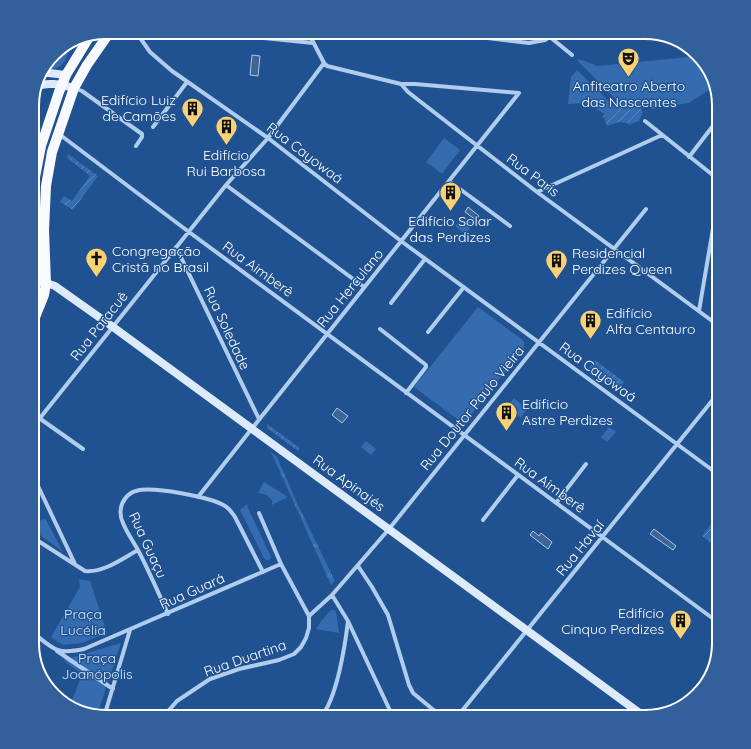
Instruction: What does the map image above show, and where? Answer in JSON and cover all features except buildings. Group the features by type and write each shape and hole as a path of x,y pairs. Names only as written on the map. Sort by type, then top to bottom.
{"main road":[{"path":"39,308 44,295 46,283 44,230 48,169 74,88 87,65 105,39"},
{"path":"39,156 51,113 66,75 86,42"},
{"path":"39,220 42,221 44,230"},
{"path":"39,277 46,283"}],"street":[{"name":"Rua Cayowaá","path":"140,39 157,60 268,138 401,241 712,470"},
{"path":"273,39 313,43"},
{"path":"311,39 324,63 332,68 402,84"},
{"path":"496,39 529,43 545,39"},
{"path":"552,39 572,55"},
{"name":"Rua Paracuê","path":"40,418 226,185 268,138 324,63"},
{"path":"48,73 66,75"},
{"path":"152,128 187,82"},
{"name":"Rua Herculano","path":"198,497 520,93 402,84"},
{"name":"Rua Paris","path":"402,84 408,92 477,147 712,321"},
{"path":"42,85 62,85 82,91 142,134 142,137 136,146"},
{"path":"644,121 712,174"},
{"path":"689,156 712,127"},
{"name":"Rua Aimberê","path":"58,134 464,436 712,618"},
{"path":"537,192 662,135"},
{"path":"449,181 510,226"},
{"path":"226,185 364,287"},
{"name":"Rua Doutor Paulo Vieira","path":"309,616 332,595 389,530 646,209"},
{"path":"699,311 712,234"},
{"name":"Rua Soledade","path":"176,247 259,419"},
{"path":"391,302 425,258"},
{"name":"Rua Apinajés","path":"39,282 59,289 113,327 635,710"},
{"path":"428,332 464,286"},
{"path":"380,329 426,365 406,393"},
{"name":"Rua Havaí","path":"463,710 528,631 712,401"},
{"path":"40,418 83,449"},
{"path":"556,503 586,464"},
{"path":"483,520 518,475"},
{"path":"39,488 75,566"},
{"name":"Rua Guaçu","path":"168,614 138,550 123,523 120,513 126,496 135,491 150,490 198,497 224,505 230,510 263,572"},
{"path":"259,513 281,564 309,616"},
{"path":"39,542 75,566 85,571 93,572 138,550"},
{"name":"Rua Guará","path":"57,651 66,652 84,649 281,564"},
{"path":"358,566 388,615 409,685 413,693 434,710"},
{"path":"332,595 348,621 390,710"},
{"name":"Rua Duartina","path":"169,710 177,701 210,679 239,669 279,660 294,654 301,647 306,638 309,628 309,616"},
{"path":"326,710 330,703 333,693 348,621"},
{"path":"106,710 130,630"},
{"path":"39,637 113,688"}],"green space":[{"path":"69,50 64,63 58,68 50,70"},
{"path":"689,56 695,62 703,73 710,89 689,103 652,109 645,104 634,118 577,60 579,59 598,66"},
{"path":"577,70 630,122 625,123 614,120 587,104 568,104 571,77"},
{"path":"635,101 643,112 639,121 629,125 625,120 607,126 603,116 619,106"},
{"path":"444,138 460,150 442,174 426,162"},
{"path":"68,154 98,176 73,210 60,202 64,196 72,201 90,176 67,158"},
{"path":"464,215 474,223 465,234 455,226"},
{"path":"478,307 524,341 524,348 464,424 414,387"},
{"path":"595,360 624,382 618,390 589,368"},
{"path":"514,398 527,409 521,418 507,407"},
{"path":"267,424 300,448 298,451 267,428"},
{"path":"609,427 616,432 607,442 601,437"},
{"path":"366,441 376,449 371,455 361,447"},
{"path":"271,452 277,457 298,505 335,581 331,585"},
{"path":"264,482 288,497 272,505 272,500 267,495 258,493"},
{"path":"247,504 271,557 269,560 264,558 240,510"},
{"path":"45,518 63,552 39,534 39,522"},
{"path":"712,522 712,542 711,543 702,536"},
{"name":"Praça Lucélia","path":"79,579 90,581 107,633 82,643 63,645 51,637 80,587"},
{"path":"331,610 336,612 339,633 316,629"},
{"name":"Praça Joanópolis","path":"121,643 99,709 93,709 72,700 82,674 63,660"}],"shaded area":[{"path":"252,55 260,56 258,76 250,75"},
{"path":"468,207 479,216 476,220 465,212"},
{"path":"337,408 348,416 342,423 332,415"},
{"path":"654,529 676,546 673,550 650,534"},
{"path":"533,531 539,536 541,533 552,542 548,549 530,535"}],"place":[{"name":"Anfiteatro Aberto das Nascentes","path":"629,78"},
{"name":"Edifício Luiz de Camões","path":"192,128"},
{"name":"Edifício Rui Barbosa","path":"226,146"},
{"name":"Edifício Solar das Perdizes","path":"450,212"},
{"name":"Congregação Cristã no Brasil","path":"97,278"},
{"name":"Residencial Perdizes Queen","path":"557,280"},
{"name":"Edifício Alfa Centauro","path":"590,340"},
{"name":"Edificio Astre Perdizes","path":"506,432"},
{"name":"Edifício Cinquo Perdizes","path":"680,640"}]}
